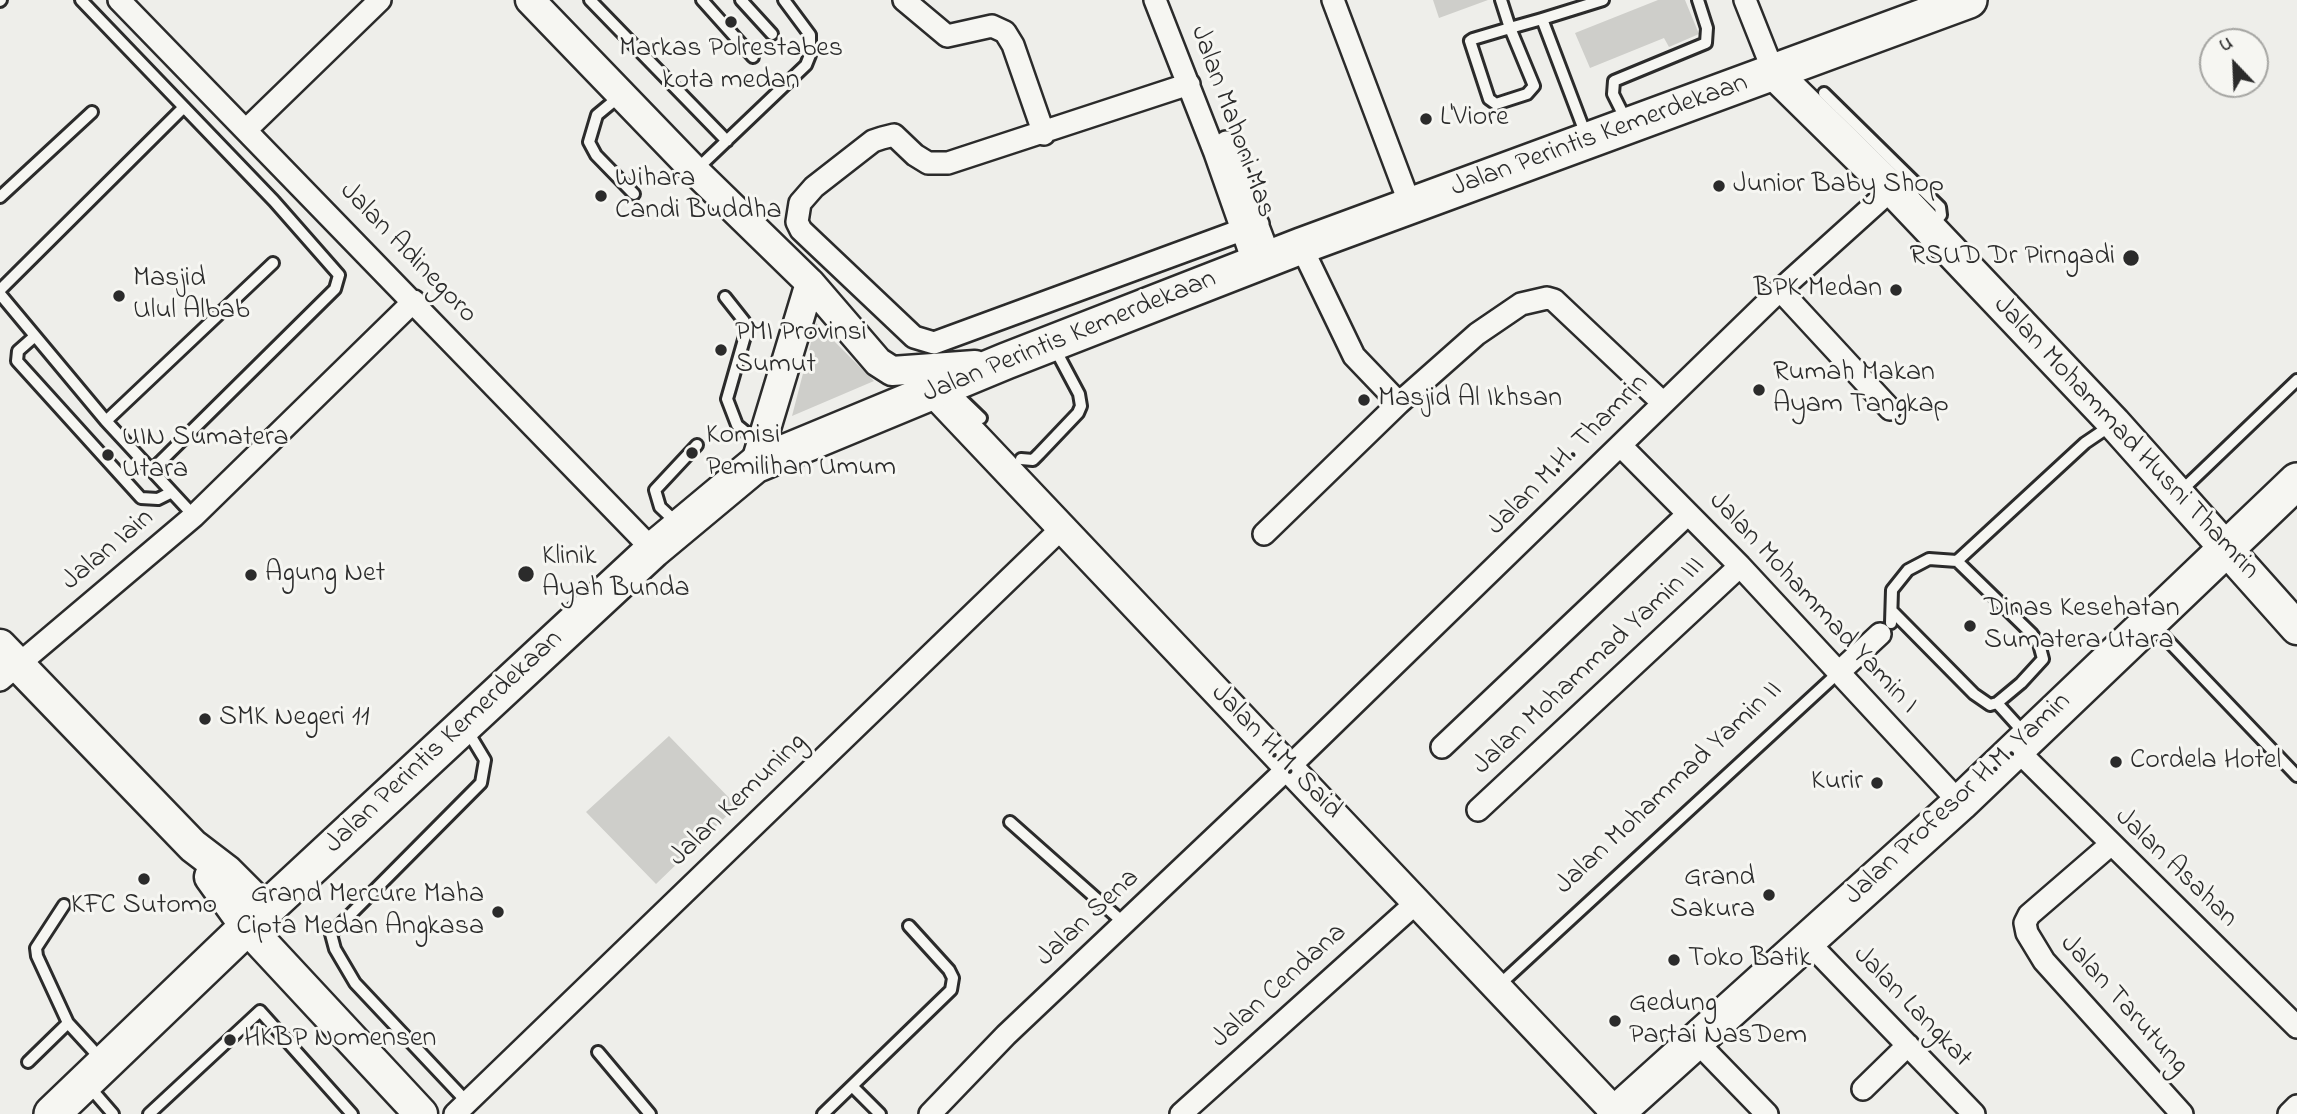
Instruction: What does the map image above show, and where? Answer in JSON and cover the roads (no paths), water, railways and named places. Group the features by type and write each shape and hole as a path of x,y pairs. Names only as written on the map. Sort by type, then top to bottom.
{"main road":[{"name":"Jalan Perintis Kemerdekaan","path":"52,1114 256,919 758,455 940,389 1275,256 1969,0"},
{"name":"Jalan Mohammad Husni Thamrin","path":"1774,73 1930,228 2115,423 2177,496 2228,548 2297,628"},
{"name":"Jalan Profesor H.M. Yamin","path":"1616,1114 1960,803 2297,481"},
{"path":"6,664 193,846 213,881 256,919 421,1114"}],"street":[{"name":"Jalan Adinegoro","path":"119,0 653,550"},
{"path":"246,130 380,0"},
{"path":"904,0 947,36 963,35 992,26 1005,32 1013,45 1044,134"},
{"name":"Jalan Mahoni Mas","path":"1155,0 1249,227 1354,356 1399,404"},
{"name":"Jalan Mahoni Mas","path":"1170,0 1249,227"},
{"path":"1333,0 1410,207"},
{"path":"1745,0 1774,73"},
{"path":"539,3 695,171 810,283 878,362 892,371 947,369 1006,361"},
{"path":"1189,84 1044,134 948,163 937,164 921,160 894,135 883,138 814,187 800,204 797,222 801,230 914,337 934,343 1249,227"},
{"name":"Jalan M.H. Thamrin","path":"1288,768 1621,446 1662,403 1780,290 1892,189"},
{"path":"758,455 810,283"},
{"path":"1780,290 1891,410"},
{"path":"1265,534 1399,404 1494,321 1521,304 1547,298 1563,307 1662,403"},
{"name":"Jalan Iain","path":"6,664 194,516 414,301"},
{"name":"Jalan H.M. Said","path":"940,389 1062,528 1498,986 1616,1114"},
{"name":"Jalan Mohammad Yamin I","path":"1621,446 1740,566 1960,803"},
{"path":"1442,747 1688,514"},
{"name":"Jalan Kemuning","path":"461,1108 1062,528"},
{"name":"Jalan Mohammad Yamin III","path":"1478,810 1740,566"},
{"name":"Jalan Mohammad Yamin II","path":"1838,673 1888,623"},
{"name":"Jalan Asahan","path":"2022,743 2110,845 2297,1027"},
{"name":"Jalan Sena","path":"937,1112 1006,1035 1288,768"},
{"name":"Jalan Tarutung","path":"2110,845 2029,915 2025,923 2027,933 2045,961 2182,1114"},
{"name":"Jalan Cendana","path":"1181,1114 1418,902"},
{"name":"Jalan Langkat","path":"1807,942 1974,1114"},
{"path":"1696,1041 1768,1114"},
{"path":"1863,1089 1908,1045"},
{"path":"2289,1114 2297,1106"}],"lane":[{"path":"81,0 336,268 340,281 152,470"},
{"path":"590,0 727,141"},
{"path":"741,0 772,34"},
{"path":"695,171 806,65 811,44 806,26 784,0"},
{"path":"1501,0 1510,28 1534,86 1527,94 1496,104 1489,99 1469,44 1473,39 1510,28 1542,19 1603,0"},
{"path":"1629,125 1613,94 1614,81 1706,43 1707,28 1698,0"},
{"path":"707,2 752,57"},
{"path":"1542,19 1589,141"},
{"path":"1824,93 1940,207 1941,215 1930,228"},
{"path":"622,94 597,115 589,142 596,155 634,194"},
{"path":"182,109 0,292 106,421 194,516"},
{"path":"0,197 92,112"},
{"path":"106,421 273,264"},
{"path":"725,297 747,329 727,399 737,425 758,455"},
{"path":"35,336 18,351 17,361 141,498 149,500 172,492"},
{"path":"1021,458 1033,460 1078,413 1081,406 1079,394 1052,343"},
{"path":"2177,496 2297,380"},
{"path":"940,389 981,418"},
{"path":"1957,561 2085,443 2115,423"},
{"path":"680,526 660,507 656,490 697,445"},
{"path":"1928,559 1957,561 2032,634 2043,655 2041,664 1997,703 1984,702 1888,623 1892,590 1908,570 1928,559"},
{"path":"2150,621 2297,776"},
{"name":"Jalan Mohammad Yamin II","path":"1498,986 1838,673"},
{"path":"1997,703 2022,743"},
{"path":"461,1108 355,983 335,949 331,934 481,783 485,760 464,726"},
{"path":"1010,821 1125,924"},
{"path":"64,905 36,948 37,956 113,1114"},
{"path":"823,1114 854,1088 954,984 949,970 909,926"},
{"path":"149,1114 260,1011 352,1114"},
{"path":"28,1062 68,1023"},
{"path":"598,1052 650,1114"},
{"path":"854,1088 880,1114"}],"place":[{"name":"Markas Polrestabes kota medan","path":"731,22"},
{"name":"L'Viore","path":"1426,119"},
{"name":"Junior Baby Shop","path":"1719,186"},
{"name":"Wihara Candi Buddha","path":"601,196"},
{"name":"RSUD Dr Pirngadi","path":"2131,258"},
{"name":"BPK Medan","path":"1896,290"},
{"name":"Masjid Ulul Albab","path":"119,296"},
{"name":"PMI Provinsi Sumut","path":"721,350"},
{"name":"Rumah Makan Ayam Tangkap","path":"1759,390"},
{"name":"Masjid Al Ikhsan","path":"1364,400"},
{"name":"Komisi Pemilihan Umum","path":"692,453"},
{"name":"UIN Sumatera Utara","path":"108,455"},
{"name":"Klinik Ayah Bunda","path":"526,574"},
{"name":"Agung Net","path":"251,575"},
{"name":"Dinas Kesehatan Sumatera Utara","path":"1970,626"},
{"name":"SMK Negeri 11","path":"205,719"},
{"name":"Cordela Hotel","path":"2116,762"},
{"name":"Kurir","path":"1877,783"},
{"name":"KFC Sutomo","path":"144,879"},
{"name":"Grand Sakura","path":"1769,895"},
{"name":"Grand Mercure Maha Cipta Medan Angkasa","path":"498,912"},
{"name":"Toko Batik","path":"1674,960"},
{"name":"Gedung Partai NasDem","path":"1615,1021"},
{"name":"HKBP Nomensen","path":"230,1040"}]}
